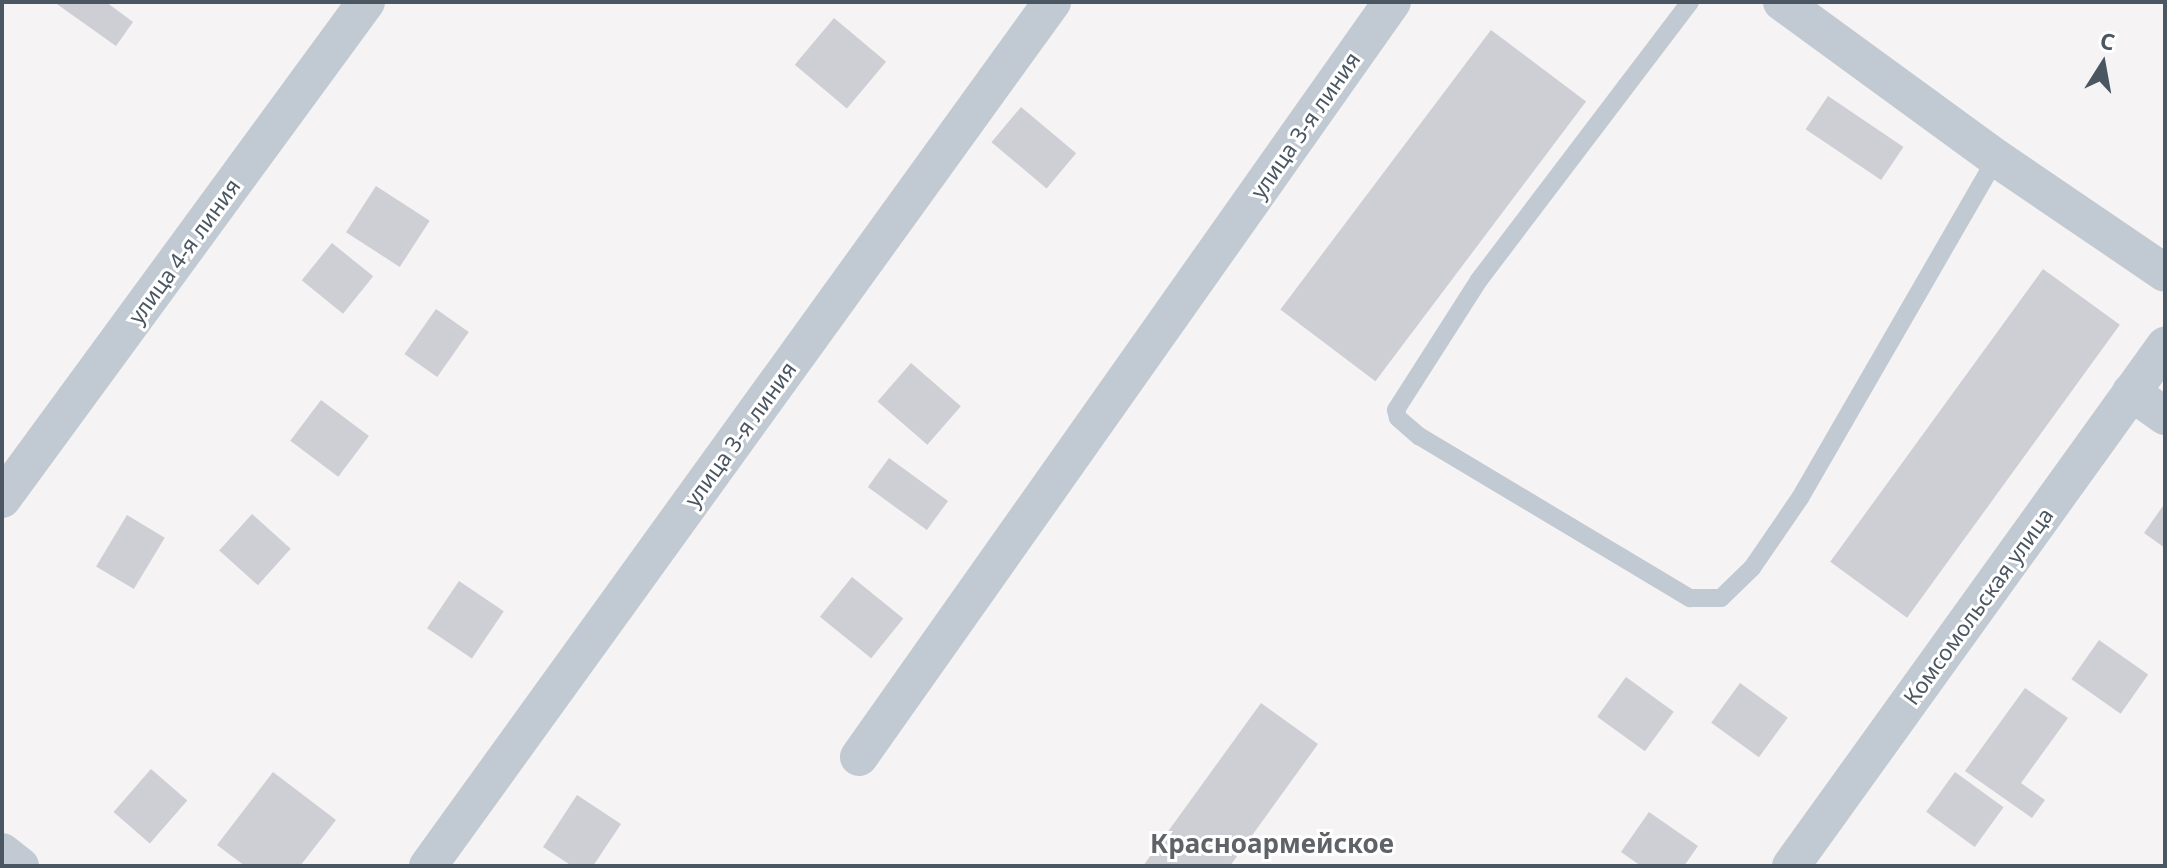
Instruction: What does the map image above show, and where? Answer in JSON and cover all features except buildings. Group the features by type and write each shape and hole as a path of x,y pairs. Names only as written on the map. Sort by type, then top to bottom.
{"street":[{"name":"улица 4-я линия","path":"2,499 366,2"},
{"name":"улица 3-я линия","path":"428,866 1052,2"},
{"name":"улица 3-я линия","path":"859,757 1392,2"},
{"path":"1782,2 1996,158 2165,273"},
{"name":"Комсомольская улица","path":"1791,866 2165,346"},
{"path":"2131,392 2165,416"},
{"path":"2,852 20,866"}],"lane":[{"path":"1690,2 1479,280 1396,410 1398,418 1419,436 1690,598 1721,598 1760,557 1800,498 1996,158"}],"district":[{"name":"Красноармейское","path":"1272,844"}]}
